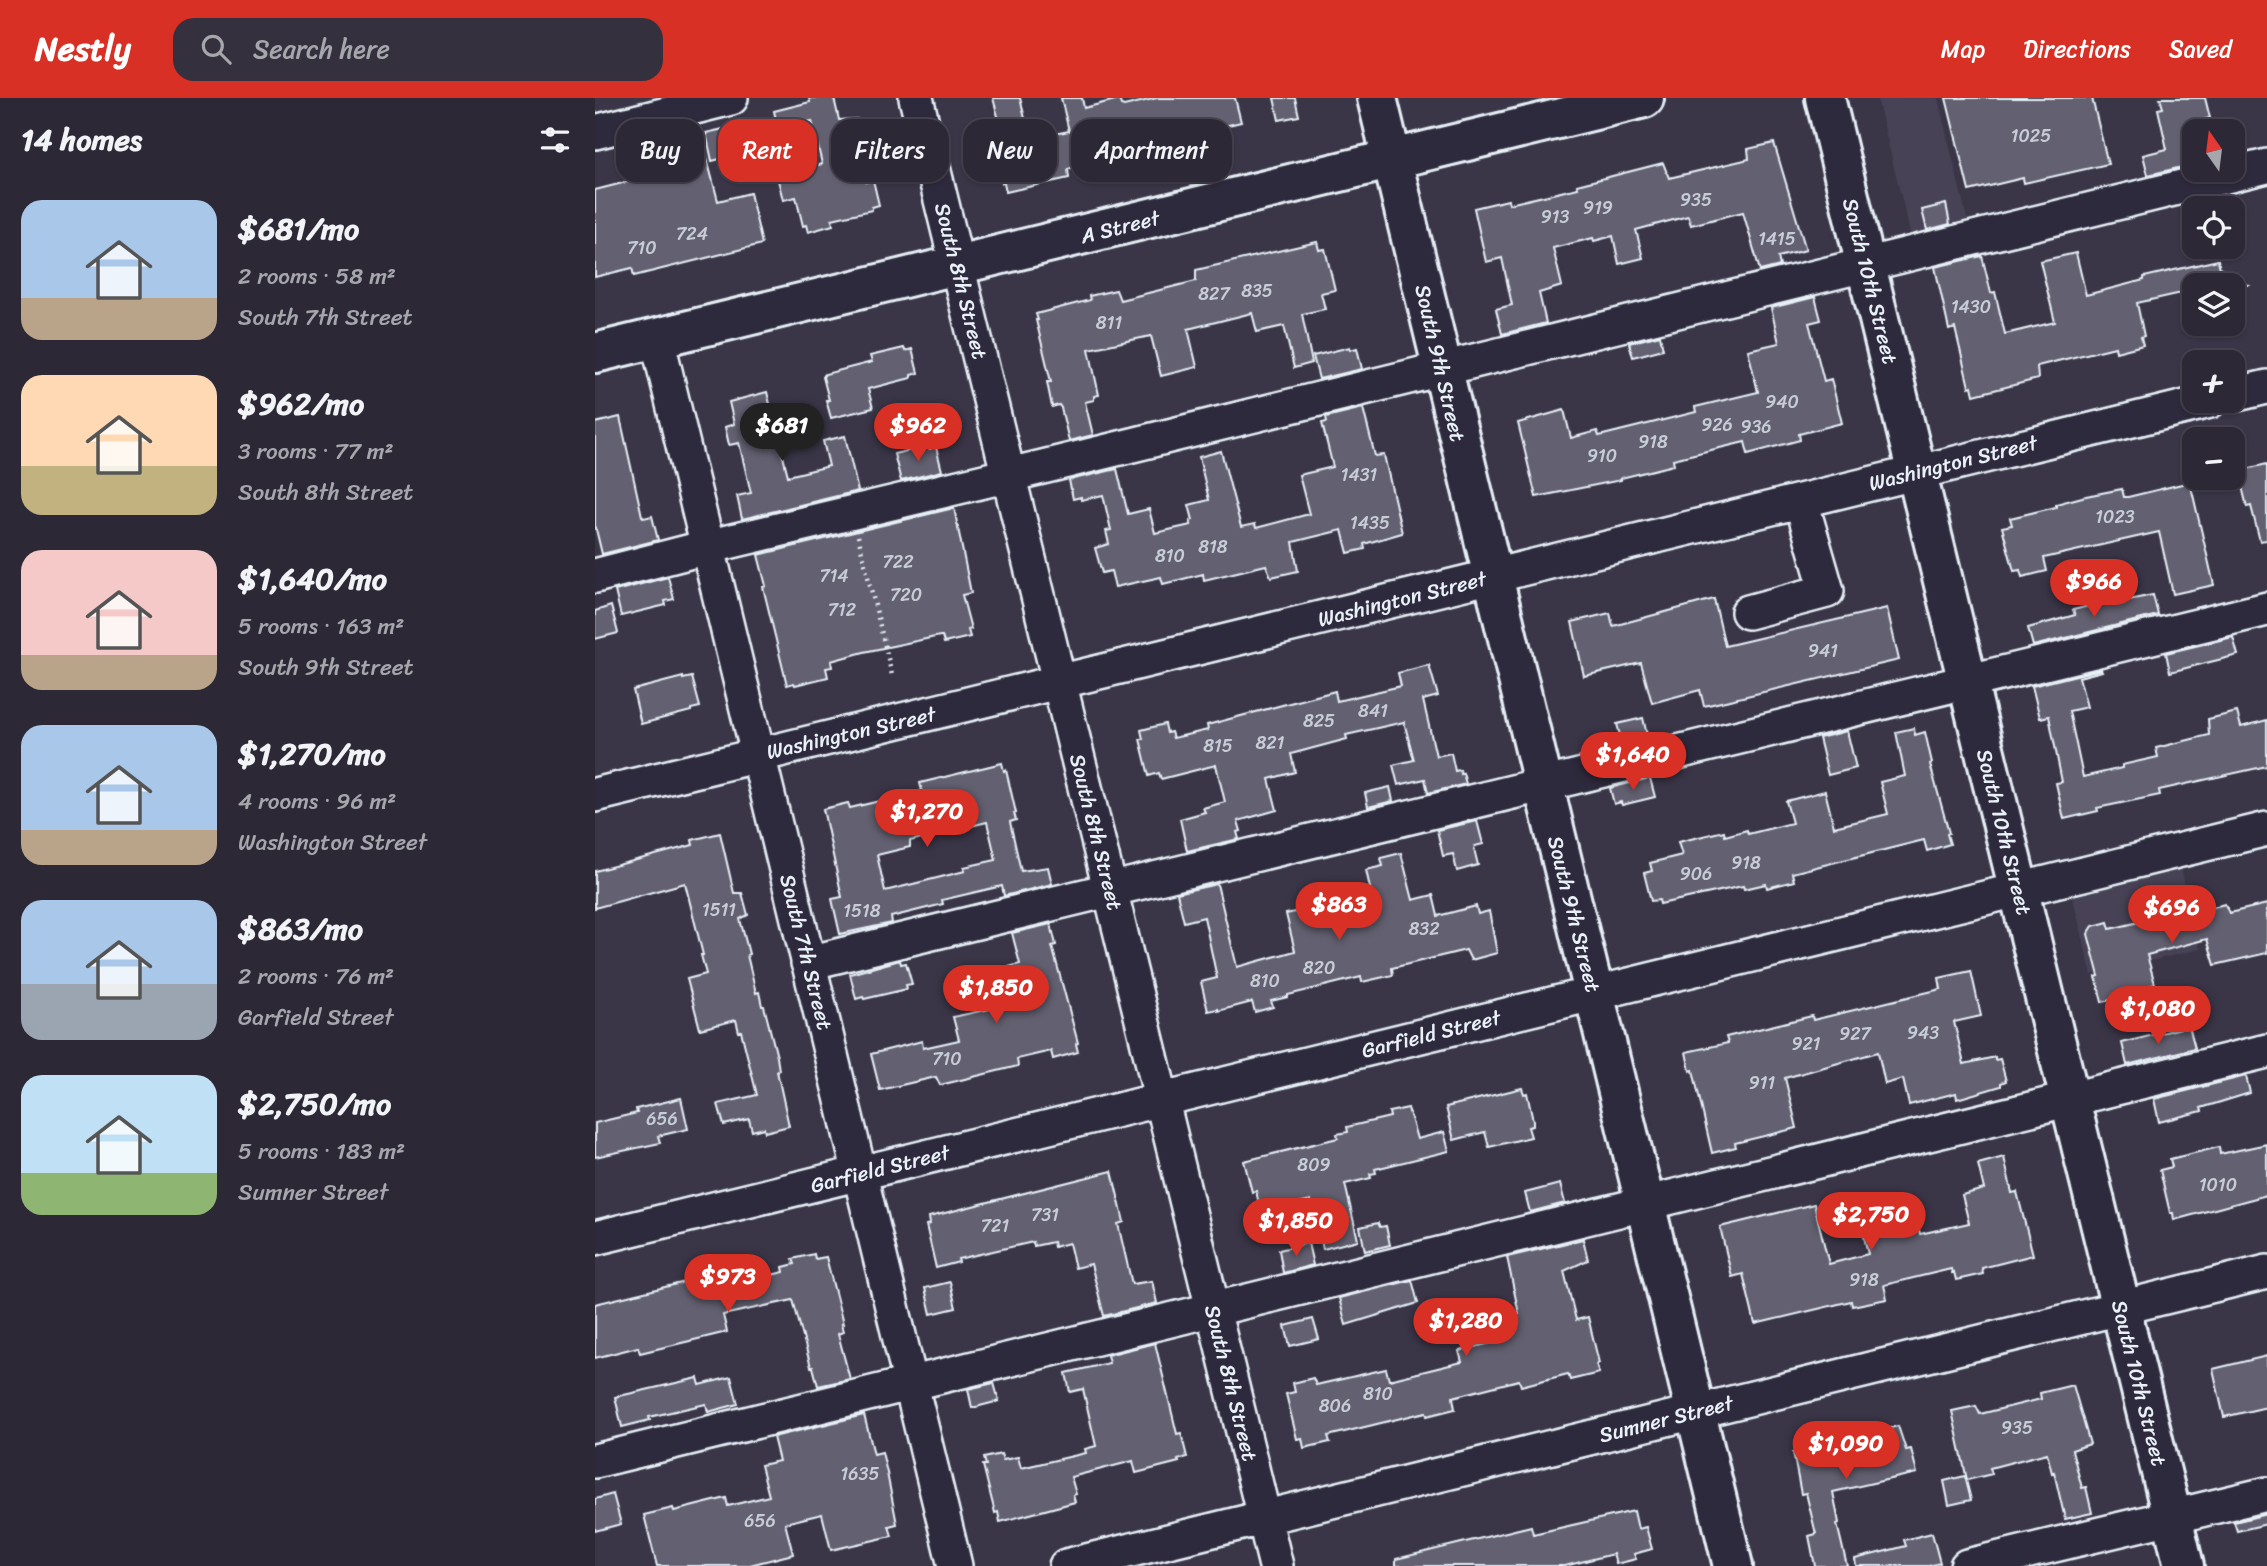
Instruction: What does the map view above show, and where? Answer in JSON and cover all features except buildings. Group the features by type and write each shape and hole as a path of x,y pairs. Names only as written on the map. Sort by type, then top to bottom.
{"main road":[{"name":"South 9th Street","path":"1377,98 1733,1566"},
{"name":"A Street","path":"595,354 1644,98"},
{"name":"South 10th Street","path":"1825,98 2184,1566"}],"street":[{"path":"595,132 731,98"},
{"name":"South 8th Street","path":"916,98 1276,1566"},
{"path":"595,576 2267,166"},
{"name":"South 7th Street","path":"657,338 955,1566"},
{"path":"2245,392 2267,387"},
{"name":"Washington Street","path":"595,795 2182,408"},
{"path":"1748,611 1836,588 1801,501"},
{"path":"808,963 2267,610"},
{"name":"Garfield Street","path":"595,1238 2267,829"},
{"path":"595,1461 2267,1051"},
{"name":"Sumner Street","path":"1066,1566 2267,1272"},
{"path":"1967,1566 2267,1494"}],"path":[{"path":"852,512 892,675"}],"shaded area":[{"path":"1877,98 1938,98 1972,239 1915,253"},
{"path":"2177,851 2200,949 2092,975 2068,879"}]}
